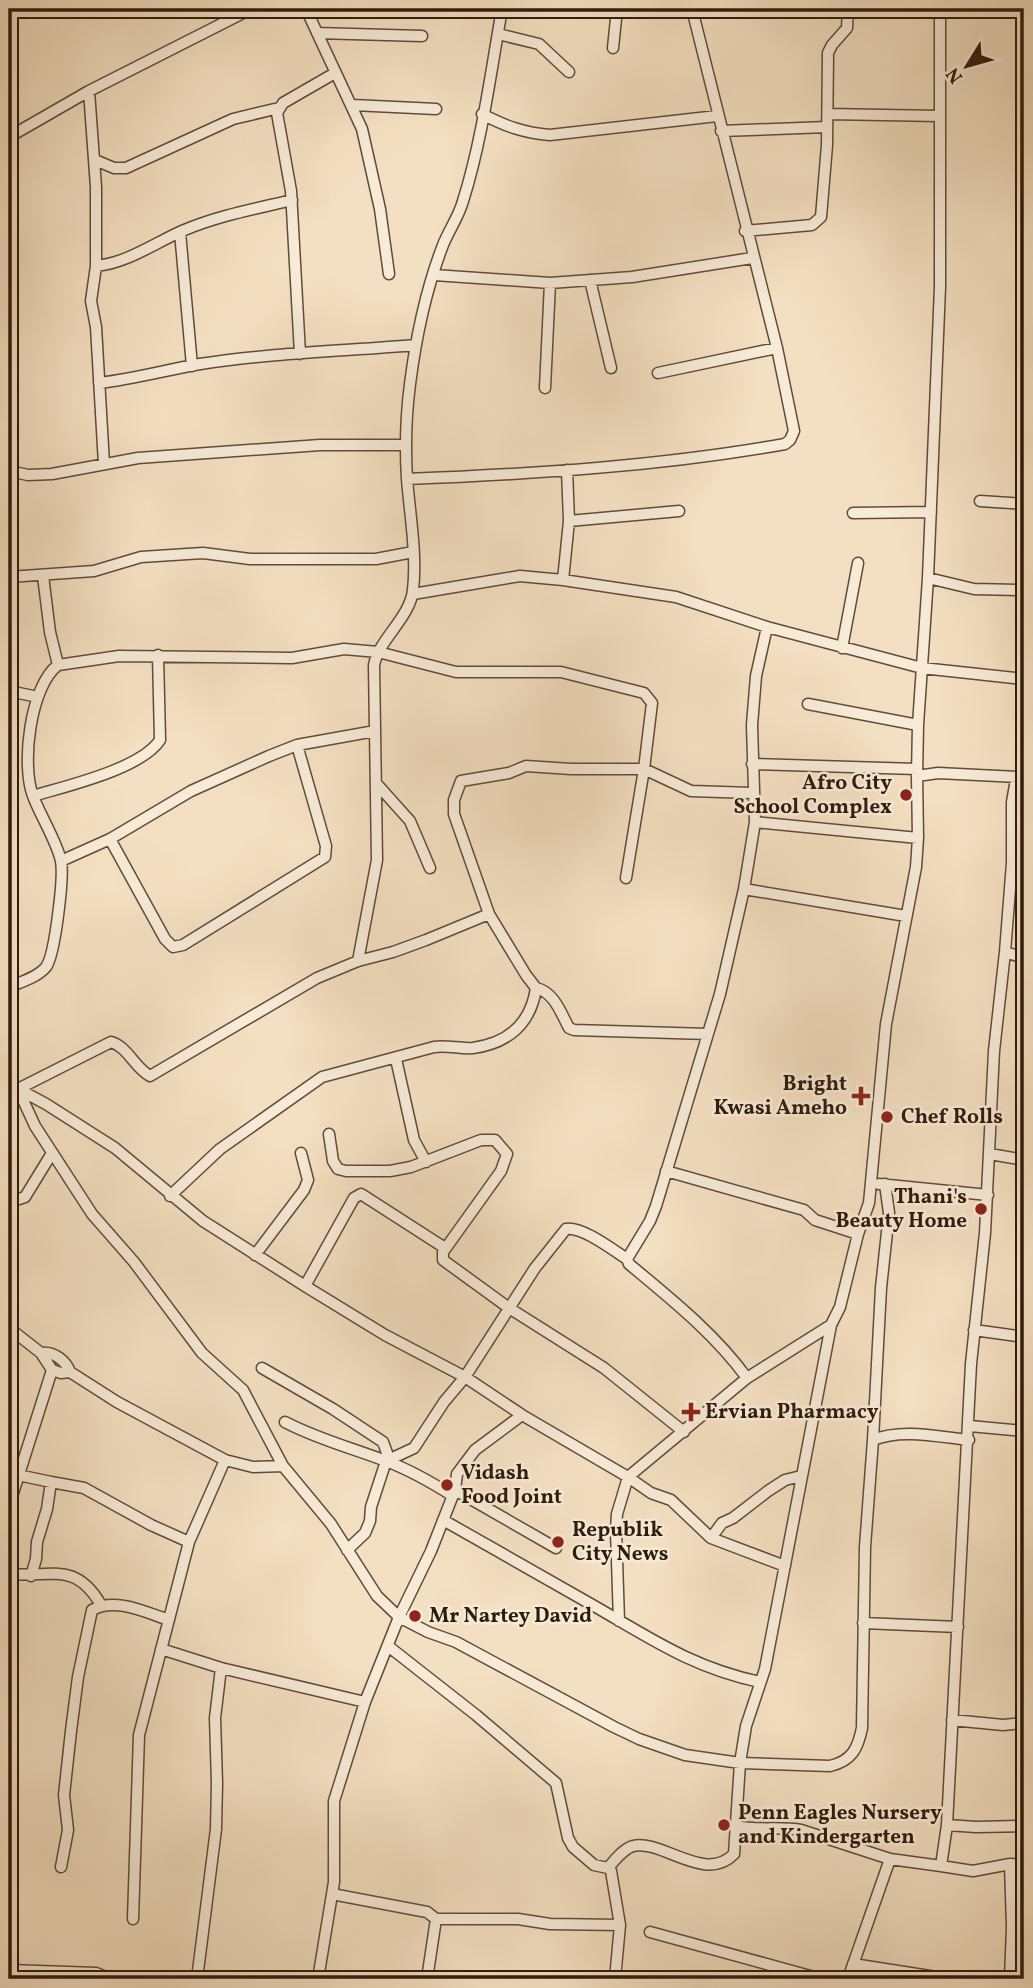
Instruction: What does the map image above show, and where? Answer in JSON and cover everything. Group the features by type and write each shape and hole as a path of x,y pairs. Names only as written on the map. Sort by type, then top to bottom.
{"street":[{"path":"9,137 89,91 251,9"},
{"path":"306,9 362,129 380,209 389,274"},
{"path":"358,961 377,860 374,665 378,652 398,624 413,594 406,444 416,345 423,310 443,245 463,204 502,9"},
{"path":"613,48 617,9"},
{"path":"407,479 522,475 715,456 785,444 790,440 794,431 777,348 752,258 692,9"},
{"path":"746,231 812,225 821,218 828,114 828,53 848,28 848,9"},
{"path":"608,1868 633,1846 653,1849 696,1863 724,1862 734,1854 740,1763 746,1726 765,1668 831,1325 840,1307 858,1234 869,1203 886,1024 916,867 918,838 916,773 928,578 940,287 940,9"},
{"path":"317,33 422,36"},
{"path":"498,34 539,44 569,72"},
{"path":"300,354 292,200 277,113 283,103 335,73"},
{"path":"89,91 95,160 96,266 91,302 96,327 104,464"},
{"path":"353,105 436,109"},
{"path":"95,160 114,168 126,168 233,119 279,108"},
{"path":"482,114 523,133 550,135 717,116"},
{"path":"828,114 939,116"},
{"path":"721,131 827,127"},
{"path":"96,266 122,261 180,232 224,215 292,200"},
{"path":"180,232 192,366"},
{"path":"434,275 550,283 590,281 752,258"},
{"path":"590,281 611,368"},
{"path":"545,388 550,283"},
{"path":"99,383 192,366 416,345"},
{"path":"658,373 777,348"},
{"path":"9,471 28,475 52,474 138,458 320,445 406,444"},
{"path":"563,580 569,521 567,470"},
{"path":"980,501 1024,504"},
{"path":"569,521 679,511"},
{"path":"853,513 931,512"},
{"path":"9,577 94,571 141,557 203,553 250,559 376,559 413,552"},
{"path":"842,648 858,563"},
{"path":"43,576 50,632 58,665"},
{"path":"413,594 520,576 563,580 676,597 767,628 922,668 1024,679"},
{"path":"928,578 974,589 1024,590"},
{"path":"627,1259 650,1221 666,1171 720,994 744,889 755,822 751,725 756,676 767,628"},
{"path":"9,987 38,974 47,966 52,953 61,861 33,796 29,778 29,735 45,680 58,665 119,656 275,658 344,649 378,652 456,672 561,672 644,693 652,703 645,769 626,878"},
{"path":"33,796 131,763 154,750 160,740 159,655"},
{"path":"9,691 38,697"},
{"path":"808,704 918,725"},
{"path":"61,861 110,839 191,791 298,745 374,731"},
{"path":"110,839 165,939 173,947 183,945 325,857 326,846 298,745"},
{"path":"752,764 1022,777"},
{"path":"170,1196 219,1149 322,1077 434,1047 447,1045 471,1048 519,1029 534,1006 536,988 489,914 454,814 454,800 461,781 509,773 526,766 645,769 691,791 752,793"},
{"path":"940,1866 947,1825 974,1330 988,1195 994,1051 1012,863 1012,802 1015,785 1022,777"},
{"path":"376,783 410,821 430,868"},
{"path":"755,822 918,838"},
{"path":"744,889 906,916"},
{"path":"18,1089 111,1042 120,1045 141,1071 150,1076 317,978 358,961 393,952 489,914"},
{"path":"1005,952 1024,958"},
{"path":"536,988 543,989 554,1000 569,1028 574,1030 708,1034"},
{"path":"396,1059 414,1140 426,1162"},
{"path":"9,1079 18,1089 35,1126 92,1214 134,1262 202,1353 243,1390 283,1466 331,1524 377,1596 399,1617 456,1642 639,1739 685,1755 740,1763 830,1766 840,1764 858,1749 862,1728 865,1547 881,1288 889,1213 886,1184"},
{"path":"18,1089 115,1148 203,1221 304,1286 385,1335 465,1377 651,1493 671,1500 711,1538 785,1566"},
{"path":"329,1134 333,1161 338,1169 346,1171 390,1171 426,1162 481,1140 495,1140 507,1154 502,1171 445,1248 443,1260 509,1308 604,1368 684,1432"},
{"path":"9,1198 25,1197 52,1153"},
{"path":"255,1255 304,1190 308,1180 301,1153"},
{"path":"990,1154 1024,1160"},
{"path":"666,1171 804,1210 815,1220 858,1234"},
{"path":"871,1183 988,1195"},
{"path":"304,1286 354,1198 361,1194 445,1248"},
{"path":"386,1461 414,1448 444,1402 465,1377 535,1268 566,1229 572,1227 627,1259 629,1264 726,1349 747,1378"},
{"path":"619,1620 615,1530 628,1477 747,1378 831,1325"},
{"path":"9,1328 41,1353 52,1370 70,1372 117,1402 225,1460 253,1467 283,1466"},
{"path":"974,1330 1024,1337"},
{"path":"41,1353 47,1352 60,1358 68,1365 70,1372"},
{"path":"262,1368 374,1434 383,1442 387,1453 386,1461 365,1532 347,1550"},
{"path":"9,1506 52,1370"},
{"path":"318,1979 332,1894 334,1801 365,1702 454,1493 457,1474 469,1456 522,1415"},
{"path":"285,1422 321,1440 419,1475 556,1548"},
{"path":"970,1426 1024,1431"},
{"path":"873,1440 903,1434 969,1440"},
{"path":"133,1919 139,1735 189,1542 225,1460"},
{"path":"18,1475 84,1488 151,1525 189,1542"},
{"path":"711,1538 722,1523 733,1518 768,1490 785,1480 801,1476"},
{"path":"31,1576 51,1482"},
{"path":"443,1520 653,1642 698,1665 760,1682"},
{"path":"9,1574 31,1576 58,1572 78,1579 93,1591 101,1605"},
{"path":"61,1867 68,1829 65,1786 78,1677 92,1610 101,1605 112,1605 169,1620"},
{"path":"863,1623 958,1628"},
{"path":"388,1646 556,1783 568,1838 573,1847 594,1865 611,1871 620,1925 615,1979"},
{"path":"160,1649 221,1668 365,1702"},
{"path":"197,1979 216,1829 215,1718 221,1668"},
{"path":"952,1720 1003,1725 1024,1723"},
{"path":"947,1825 976,1828 1024,1825"},
{"path":"737,1826 759,1830 801,1830 890,1859 973,1871 1010,1864 1024,1865"},
{"path":"848,1979 890,1859"},
{"path":"1010,1864 1010,1979"},
{"path":"332,1894 427,1912 436,1919 518,1919 550,1924 620,1925"},
{"path":"427,1979 436,1919"},
{"path":"650,1931 821,1979"},
{"path":"853,1964 949,1979"},
{"path":"9,1970 96,1973 111,1979"}],"place":[{"name":"Afro City School Complex","path":"906,795"},
{"name":"Bright Kwasi Ameho","path":"861,1096"},
{"name":"Chef Rolls","path":"887,1117"},
{"name":"Thani's Beauty Home","path":"981,1209"},
{"name":"Ervian Pharmacy","path":"691,1412"},
{"name":"Vidash Food Joint","path":"447,1485"},
{"name":"Republik City News","path":"558,1542"},
{"name":"Mr Nartey David","path":"415,1616"},
{"name":"Penn Eagles Nursery and Kindergarten","path":"724,1825"}]}
